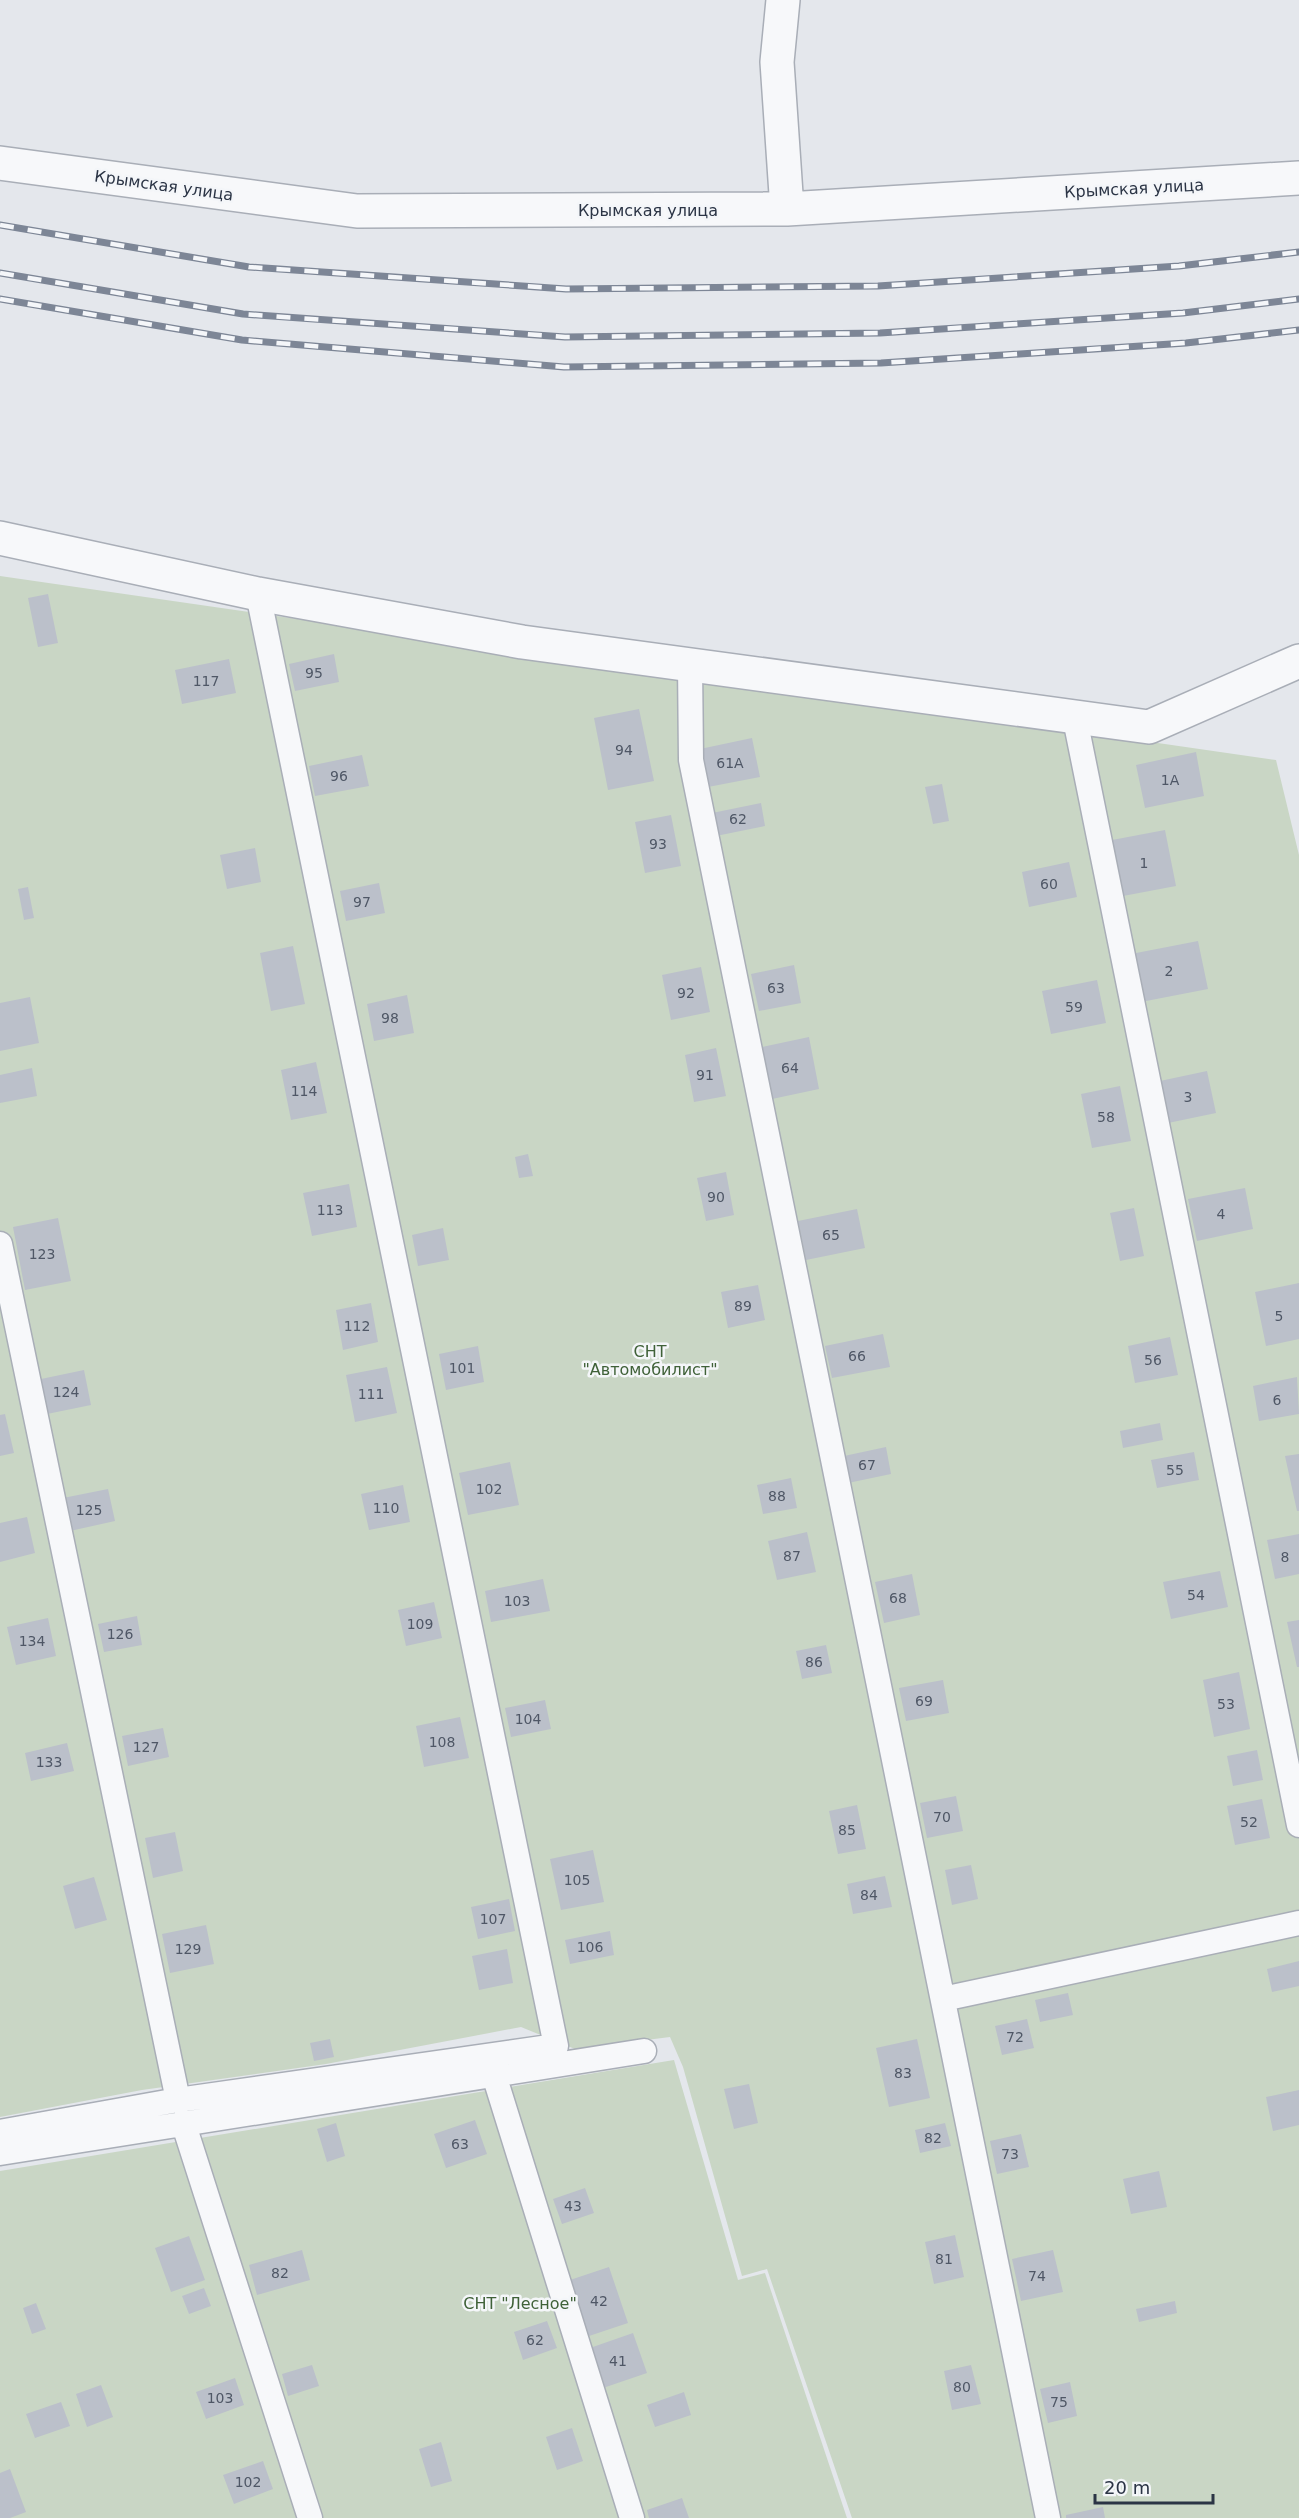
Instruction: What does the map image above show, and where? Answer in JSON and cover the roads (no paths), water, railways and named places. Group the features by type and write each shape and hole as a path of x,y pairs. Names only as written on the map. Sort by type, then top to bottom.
{"street":[{"path":"783,0 777,62 787,209"},
{"name":"Крымская улица","path":"0,163 357,211 787,209 1299,178"},
{"path":"0,538 258,594 522,642 1075,719 1149,727 1299,662"}],"lane":[{"path":"0,2153 181,2111 556,2046 258,594"},
{"path":"690,664 691,760 1048,2518"},
{"path":"1075,719 1299,1825"},
{"path":"0,1244 181,2111 310,2518"},
{"path":"943,1999 1299,1923"},
{"path":"0,2132 494,2075 644,2051"},
{"path":"494,2075 632,2518"}],"railway":[{"path":"0,225 249,267 566,289 878,286 1179,266 1299,252"},
{"path":"0,273 243,314 565,337 880,333 1183,313 1299,299"},
{"path":"0,299 242,340 564,367 881,363 1186,343 1299,330"}],"park label":[{"name":"СНТ \"Автомобилист\"","path":"650,1360"},
{"name":"СНТ \"Лесное\"","path":"520,2303"}]}
